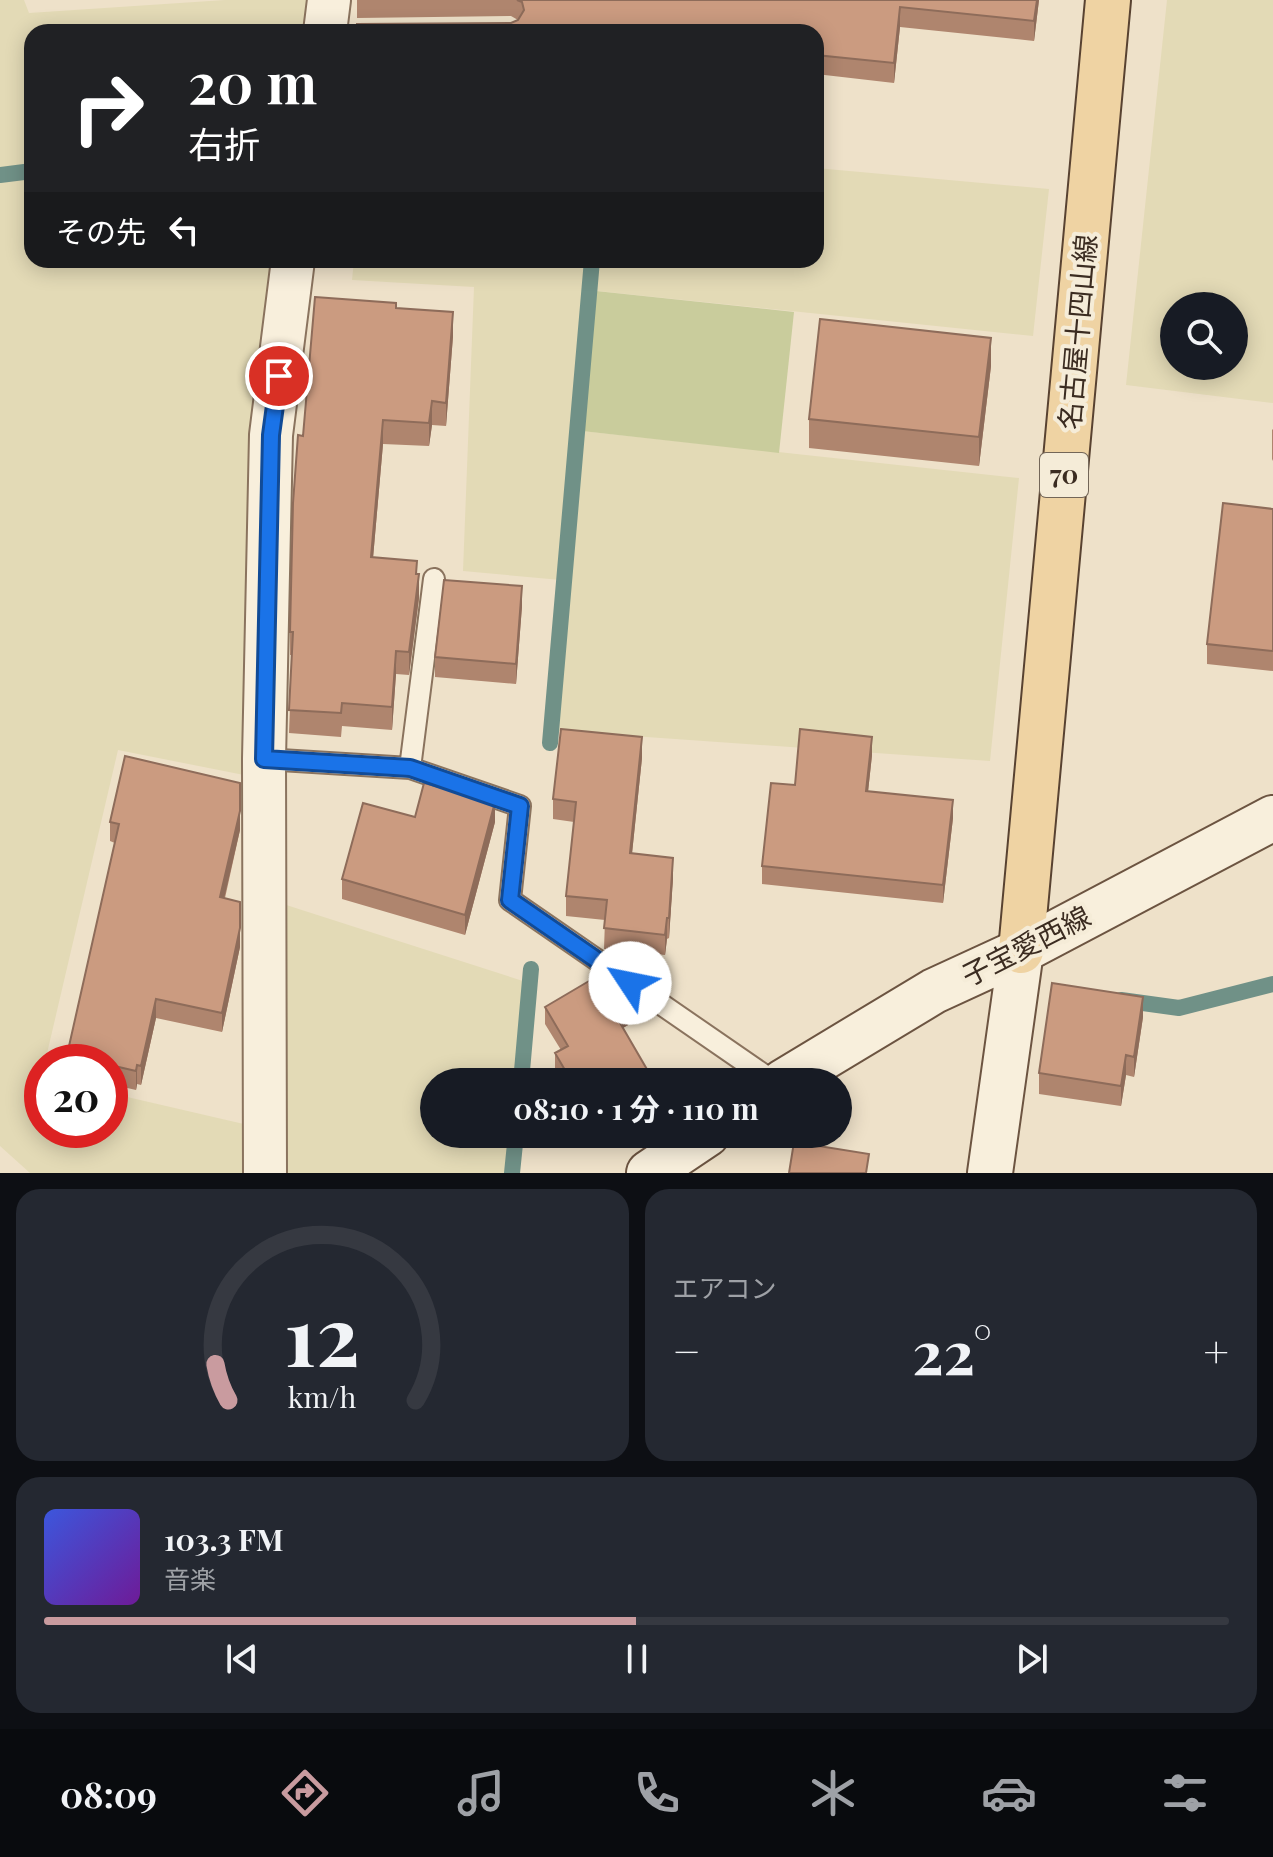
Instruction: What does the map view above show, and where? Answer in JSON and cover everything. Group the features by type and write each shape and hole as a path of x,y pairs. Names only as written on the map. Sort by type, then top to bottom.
{"main road":[{"name":"名古屋十四山線","path":"1021,951 1108,0"},
{"name":"子宝愛西線","path":"806,1068 934,991 1021,951 1273,818"},
{"path":"990,1173 1021,951"},
{"path":"649,1173 686,1148"}],"street":[{"path":"265,1173 264,759 271,435 292,268"}],"lane":[{"path":"410,768 434,579"},
{"path":"264,759 410,768 520,806 510,900 754,1068"}],"shaded area":[{"path":"0,0 24,0 29,13 225,0 308,0 304,24 24,24 24,268 272,268 249,434 249,776 118,750 49,1044 24,1044 24,1148 128,1148 128,1097 248,1125 249,1173 30,1173 0,1146"},
{"path":"1167,0 1273,0 1273,403 1126,385"},
{"path":"824,169 1049,189 1033,336 597,291 582,431 1019,478 990,761 547,730 561,580 463,571 474,287 352,280 353,268 824,268"},
{"path":"280,903 526,982 517,1068 420,1068 420,1148 509,1148 506,1173 281,1173"}],"green space":[{"path":"596,291 794,312 779,453 582,431"}],"building":[{"path":"517,0 1037,0 1034,21 900,7 894,63 824,56 824,24 357,24 511,23 518,20 524,10 522,2"},
{"path":"315,297 396,303 396,308 453,312 446,403 432,401 429,423 383,420 371,557 417,561 416,574 419,574 409,652 396,651 392,707 342,703 341,713 289,710 293,632 290,632 293,503 298,435 303,436"},
{"path":"820,319 991,338 979,437 809,419"},
{"path":"1223,503 1273,509 1273,651 1207,644"},
{"path":"444,580 522,586 516,664 435,657"},
{"path":"561,729 642,737 630,853 673,858 665,935 604,928 607,900 566,896 576,802 553,799"},
{"path":"800,729 872,737 866,791 953,800 943,885 762,866 771,783 795,785"},
{"path":"125,756 240,783 240,811 220,897 240,902 240,928 222,1013 156,999 141,1066 137,1065 136,1071 128,1069 128,1044 69,1044 119,824 110,822"},
{"path":"424,783 495,802 465,915 342,879 363,803 415,817"},
{"path":"606,971 628,1009 616,1016 646,1068 564,1068 555,1053 568,1046 545,1007"},
{"path":"1052,983 1143,997 1134,1057 1126,1055 1121,1086 1039,1073"},
{"path":"793,1148 832,1148 869,1154 866,1173 789,1173"}],"waterway":[{"path":"0,175 24,172"},
{"path":"550,743 591,268"},
{"path":"522,1068 531,969"},
{"path":"1121,1000 1179,1008 1273,984"},
{"path":"512,1173 515,1148"}],"route":[{"path":"279,376 271,435 264,759 410,768 520,806 510,900 630,983"}]}
